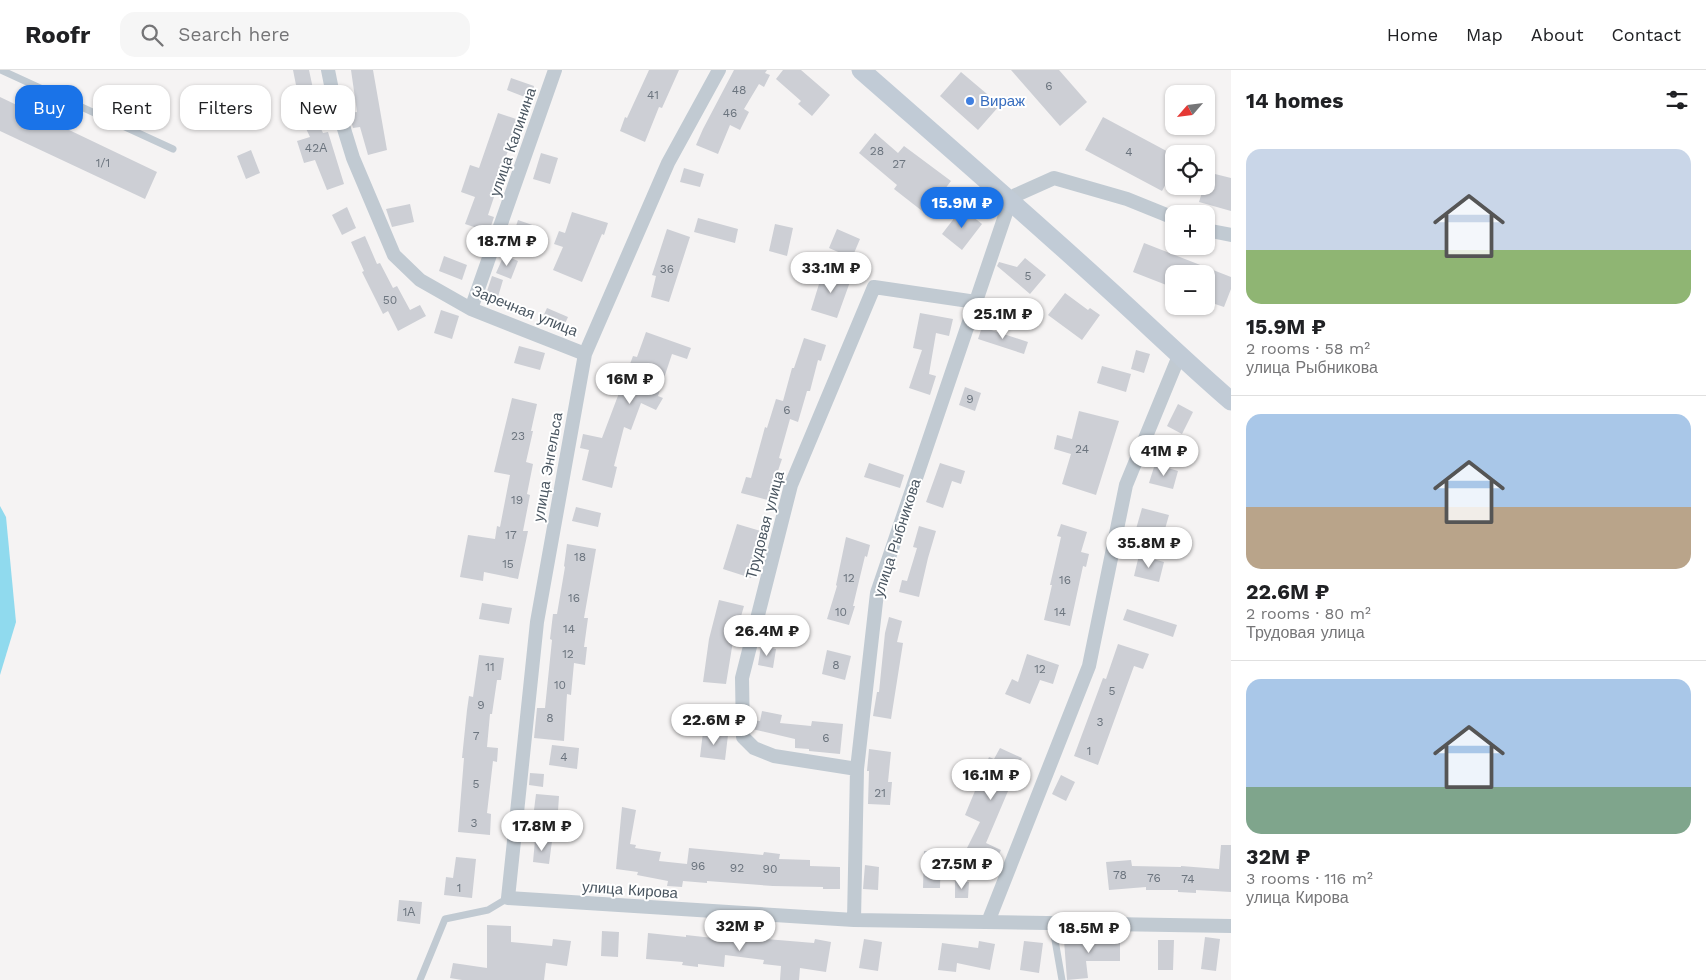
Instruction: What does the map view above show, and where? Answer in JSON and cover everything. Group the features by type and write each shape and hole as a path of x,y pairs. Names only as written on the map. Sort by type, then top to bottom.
{"street":[{"name":"Заречная улица","path":"328,70 332,90 354,158 394,255 420,280 471,309 585,354"},
{"name":"улица Калинина","path":"471,309 555,70"},
{"name":"улица Энгельса","path":"508,898 537,622 585,354 668,163 719,70"},
{"path":"861,70 1010,201 1144,321 1179,356 1231,401"},
{"path":"1010,201 1016,195 1054,178 1127,199 1165,214"},
{"name":"улица Рыбникова","path":"854,920 857,769 877,593 1010,201"},
{"path":"1215,232 1231,235"},
{"name":"Трудовая улица","path":"857,769 774,756 754,748 743,737 742,678 744,668 791,485 874,287 976,302"},
{"path":"988,922 1089,666 1126,485 1179,356"},
{"name":"улица Кирова","path":"508,898 854,920 1231,926"}],"lane":[{"path":"1,70 173,149"},
{"path":"420,980 445,919 488,910 508,898"},
{"path":"1052,923 1062,980"}],"water":[{"path":"0,506 6,517 16,622 0,675"}],"building":[{"path":"293,70 309,70 312,85 296,85"},
{"path":"351,70 373,70 387,150 368,155 360,127 355,128 355,112 357,112 355,85 353,85"},
{"path":"649,70 679,70 662,108 659,107 645,142 620,131"},
{"path":"734,70 767,70 765,73 770,75 764,87 759,84 744,109 749,112 740,130 730,125 718,154 696,145"},
{"path":"783,70 801,70 830,95 812,116 798,104 801,101 776,79"},
{"path":"1011,70 1059,70 1087,102 1060,126"},
{"name":"Вираж","path":"961,72 1000,105 978,130 940,96"},
{"path":"511,78 534,86 530,99 507,90"},
{"path":"0,97 15,104 15,130 69,130 157,172 145,199 0,131"},
{"path":"498,113 522,121 518,133 515,132 499,175 501,176 488,215 494,217 489,232 465,224 475,197 461,192 470,165 479,168"},
{"path":"1103,117 1165,150 1165,186 1162,191 1085,150"},
{"path":"307,130 328,132 344,184 327,190 315,160 304,163 297,141 310,137"},
{"path":"875,133 898,153 904,146 951,181 926,214 894,189 897,185 859,153"},
{"path":"251,150 260,173 246,179 237,156"},
{"path":"541,153 558,158 550,184 533,179"},
{"path":"684,168 704,174 700,187 680,182"},
{"path":"1215,174 1231,178 1231,211 1199,202 1201,195 1215,195"},
{"path":"410,204 414,222 392,227 386,209"},
{"path":"347,207 356,228 342,235 332,215"},
{"path":"962,208 982,224 962,250 942,234"},
{"path":"572,212 608,223 582,282 553,270 563,247 554,244 559,231 565,233"},
{"path":"698,218 738,229 735,243 694,232"},
{"path":"518,220 538,227 534,239 514,232"},
{"path":"775,224 793,228 787,256 769,251"},
{"path":"667,229 690,237 669,302 651,297 656,276 652,275"},
{"path":"837,229 860,239 852,258 829,248"},
{"path":"365,236 377,264 380,263 393,288 397,286 410,310 420,305 426,316 398,331 388,311 383,314 362,272 364,271 351,242"},
{"path":"1144,243 1165,251 1165,255 1175,255 1200,265 1165,265 1165,284 1133,272"},
{"path":"504,255 518,261 511,279 496,273"},
{"path":"444,256 467,265 462,280 439,271"},
{"path":"1025,258 1046,275 1030,294 997,266 999,262 1017,267"},
{"path":"823,271 851,279 837,318 811,310"},
{"path":"1215,271 1231,277 1231,289 1224,307 1215,304"},
{"path":"492,276 503,280 497,300 485,297"},
{"path":"1065,293 1088,310 1090,308 1100,315 1082,340 1048,315"},
{"path":"547,308 568,317 562,330 541,321"},
{"path":"441,310 459,316 452,339 434,333"},
{"path":"920,313 953,319 949,336 936,333 929,374 936,376 930,395 909,388 922,350 913,348"},
{"path":"982,327 1028,342 1024,354 978,339"},
{"path":"646,332 691,348 687,359 672,354 658,396 663,398 656,410 641,403 631,430 624,427 614,466 617,467 612,488 582,480 589,450 580,448 583,434 602,438 633,356 637,357"},
{"path":"804,338 826,345 821,361 818,360 810,391 807,391 798,422 790,419 779,458 782,459 768,500 741,493 746,477 751,478 765,427 767,428 776,399 783,401 792,368 794,368"},
{"path":"519,346 545,353 540,370 514,363"},
{"path":"1136,350 1150,354 1144,373 1131,369"},
{"path":"1102,366 1131,374 1126,392 1097,383"},
{"path":"965,387 981,393 975,411 959,405"},
{"path":"512,398 537,404 526,462 533,464 527,494 530,495 523,531 528,531 518,579 484,572 483,581 460,577 468,535 495,539 497,526 500,527 510,475 494,472"},
{"path":"1178,404 1193,412 1182,434 1167,426"},
{"path":"1079,411 1119,421 1096,495 1062,484 1071,454 1054,449 1057,435 1072,439"},
{"path":"869,463 904,475 900,488 864,477"},
{"path":"940,463 965,471 961,484 952,481 943,508 926,502"},
{"path":"1155,464 1178,471 1173,489 1149,483"},
{"path":"576,507 601,513 598,527 572,521"},
{"path":"1142,508 1169,515 1163,536 1136,529"},
{"path":"737,524 764,532 751,578 723,569"},
{"path":"1061,524 1087,532 1081,552 1089,554 1086,567 1083,566 1070,626 1044,620 1061,537 1057,536"},
{"path":"919,526 936,531 919,597 899,592 902,580 907,581 917,548 913,547"},
{"path":"846,537 870,545 867,557 865,556 853,606 855,606 849,625 827,619 837,586"},
{"path":"567,544 596,549 584,618 588,618 584,647 587,647 585,665 574,663 571,695 567,694 564,741 534,738 537,708 545,708 553,614 557,614"},
{"path":"1139,555 1164,562 1159,582 1134,576"},
{"path":"719,600 744,606 737,630 735,629 726,684 703,682 709,639"},
{"path":"482,603 512,608 509,624 479,619"},
{"path":"1127,609 1177,625 1173,637 1123,620"},
{"path":"889,617 902,621 897,642 903,643 891,719 873,716 877,692 879,692 885,633"},
{"path":"1118,644 1149,654 1143,669 1134,666 1098,765 1074,756 1103,678 1106,679"},
{"path":"761,646 776,649 773,668 758,665"},
{"path":"827,650 851,656 845,680 822,674"},
{"path":"1027,654 1059,665 1053,684 1040,680 1030,704 1005,694 1012,679 1018,682"},
{"path":"479,655 504,658 501,680 497,680 492,714 490,714 487,747 498,748 497,762 493,761 487,813 491,814 490,835 458,832 467,710 469,696 473,697"},
{"path":"762,711 782,715 780,723 811,726 812,721 843,724 840,754 795,748 795,739 752,729 751,720 760,721"},
{"path":"703,732 728,735 725,760 700,757"},
{"path":"552,745 579,748 577,769 549,765"},
{"path":"1000,748 1022,758 986,843 1001,850 994,864 966,850 980,822 965,815 989,757 994,759"},
{"path":"869,749 891,752 888,782 892,782 890,805 868,804 869,771 867,771"},
{"path":"530,773 544,774 543,787 529,785"},
{"path":"1061,775 1075,782 1066,801 1052,794"},
{"path":"536,794 559,796 558,811 534,810"},
{"path":"622,807 636,810 630,844 636,845 635,848 661,852 659,861 687,864 689,848 763,855 764,852 780,854 779,859 810,860 810,866 840,867 840,889 707,881 707,883 683,881 682,887 667,886 668,881 637,875 638,872 616,869"},
{"path":"535,840 552,841 549,864 533,862"},
{"path":"1221,845 1231,845 1231,892 1196,890 1196,893 1178,892 1178,890 1146,890 1146,887 1109,890 1106,862 1131,860 1132,866 1181,866 1219,869"},
{"path":"924,851 941,852 940,888 923,888"},
{"path":"456,857 476,859 472,898 444,895 446,877 453,878"},
{"path":"865,865 879,867 878,890 863,889"},
{"path":"955,881 969,882 968,898 955,898"},
{"path":"399,900 422,902 420,924 397,921"},
{"path":"487,925 511,926 511,942 552,946 553,939 571,941 567,966 546,963 544,980 462,980 450,978 453,963 487,968"},
{"path":"602,931 619,932 618,957 601,956"},
{"path":"648,933 713,938 713,934 766,941 766,939 814,943 815,939 831,942 826,972 800,968 799,980 780,980 781,966 763,964 764,960 725,955 724,967 698,964 698,967 682,965 683,962 646,959"},
{"path":"1120,937 1120,961 1086,961 1088,978 1067,980 1064,940"},
{"path":"1205,937 1220,939 1216,971 1201,969"},
{"path":"864,939 882,942 878,971 859,968"},
{"path":"1158,940 1174,940 1173,970 1158,970"},
{"path":"979,941 995,944 990,970 957,963 956,972 938,970 942,943 978,948"},
{"path":"1024,941 1043,943 1039,973 1020,970"}],"place":[{"name":"Вираж","path":"970,101"}]}
